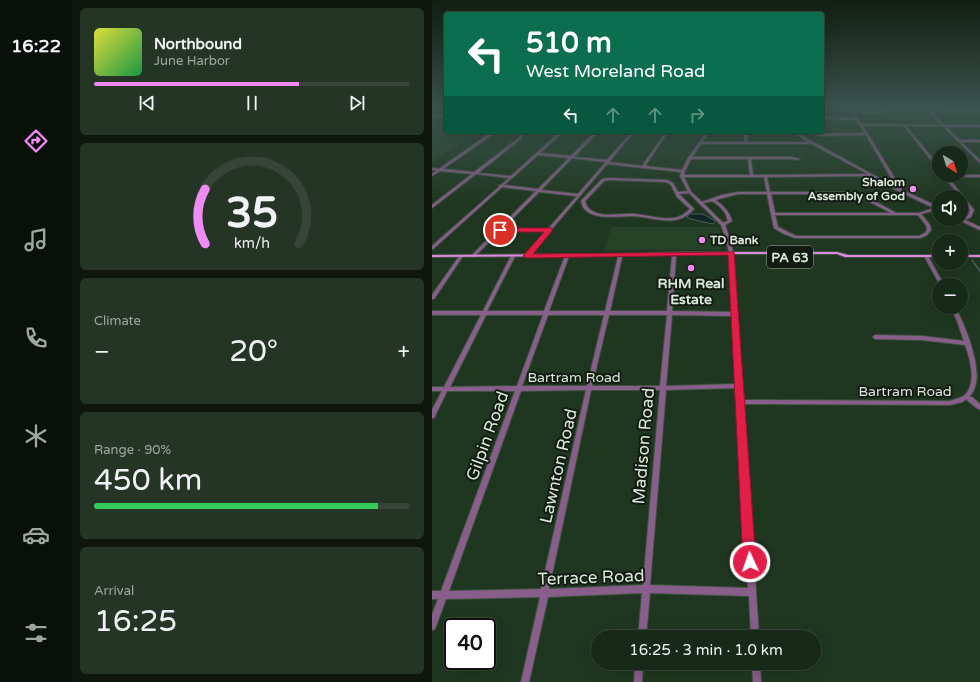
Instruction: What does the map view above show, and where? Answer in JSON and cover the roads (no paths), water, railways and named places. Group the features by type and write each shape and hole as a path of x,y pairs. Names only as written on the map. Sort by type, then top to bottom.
{"main road":[{"name":"PA 63","path":"613,255 620,257 674,257 732,255"},
{"name":"PA 63","path":"432,256 932,256"},
{"path":"968,256 980,256"}],"street":[{"path":"432,175 483,140"},
{"path":"432,207 518,140"},
{"path":"432,248 553,140"},
{"path":"473,256 589,140"},
{"path":"527,256 625,140"},
{"path":"643,167 662,140"},
{"path":"703,140 690,158 682,176 690,192 723,225 732,255 734,314 741,402 754,630"},
{"path":"806,140 901,191 932,205"},
{"path":"870,140 901,191"},
{"path":"916,140 932,160"},
{"path":"960,142 980,142"},
{"path":"960,142 980,161"},
{"path":"701,143 812,143"},
{"path":"537,154 683,171"},
{"path":"690,158 798,159"},
{"path":"749,158 752,176"},
{"path":"432,169 511,177"},
{"path":"765,175 776,228 791,236 807,238 920,237 926,234 928,225 919,214"},
{"path":"682,176 872,175"},
{"path":"968,176 980,176"},
{"path":"608,179 667,181 672,184 676,193 692,208 686,214 670,219 631,215 615,217 604,216 591,211 583,204 583,201 602,180 608,179"},
{"path":"950,182 957,190"},
{"path":"500,186 578,195"},
{"path":"676,193 690,192"},
{"path":"701,203 738,193 852,193 864,197 894,213"},
{"path":"712,200 722,206 728,213 730,221 723,225"},
{"path":"968,205 972,210 970,216 968,217"},
{"path":"773,214 919,214 932,210"},
{"path":"968,223 980,229"},
{"path":"500,230 549,230"},
{"path":"432,298 461,256"},
{"path":"432,416 513,256"},
{"name":"Gilpin Road","path":"432,626 567,256"},
{"path":"926,256 938,278"},
{"name":"Lawnton Road","path":"525,682 589,389 620,257"},
{"name":"Madison Road","path":"643,630 668,313 674,257"},
{"path":"432,313 734,314"},
{"name":"Bartram Road","path":"741,402 950,403 970,399 976,392 979,379 956,314"},
{"path":"874,338 922,338 967,343"},
{"name":"Bartram Road","path":"432,389 589,389 740,386"},
{"path":"970,399 980,407"},
{"name":"Terrace Road","path":"432,595 646,589 752,592"},
{"path":"638,682 639,670"},
{"path":"757,670 758,682"}],"water":[{"path":"689,214 703,214 715,221 713,224 691,219 687,217"}],"waterway":[{"path":"972,260 980,271"}],"place":[{"name":"Shalom Assembly of God","path":"913,189"},
{"name":"TD Bank","path":"702,240"},
{"name":"RHM Real Estate","path":"691,268"}]}
